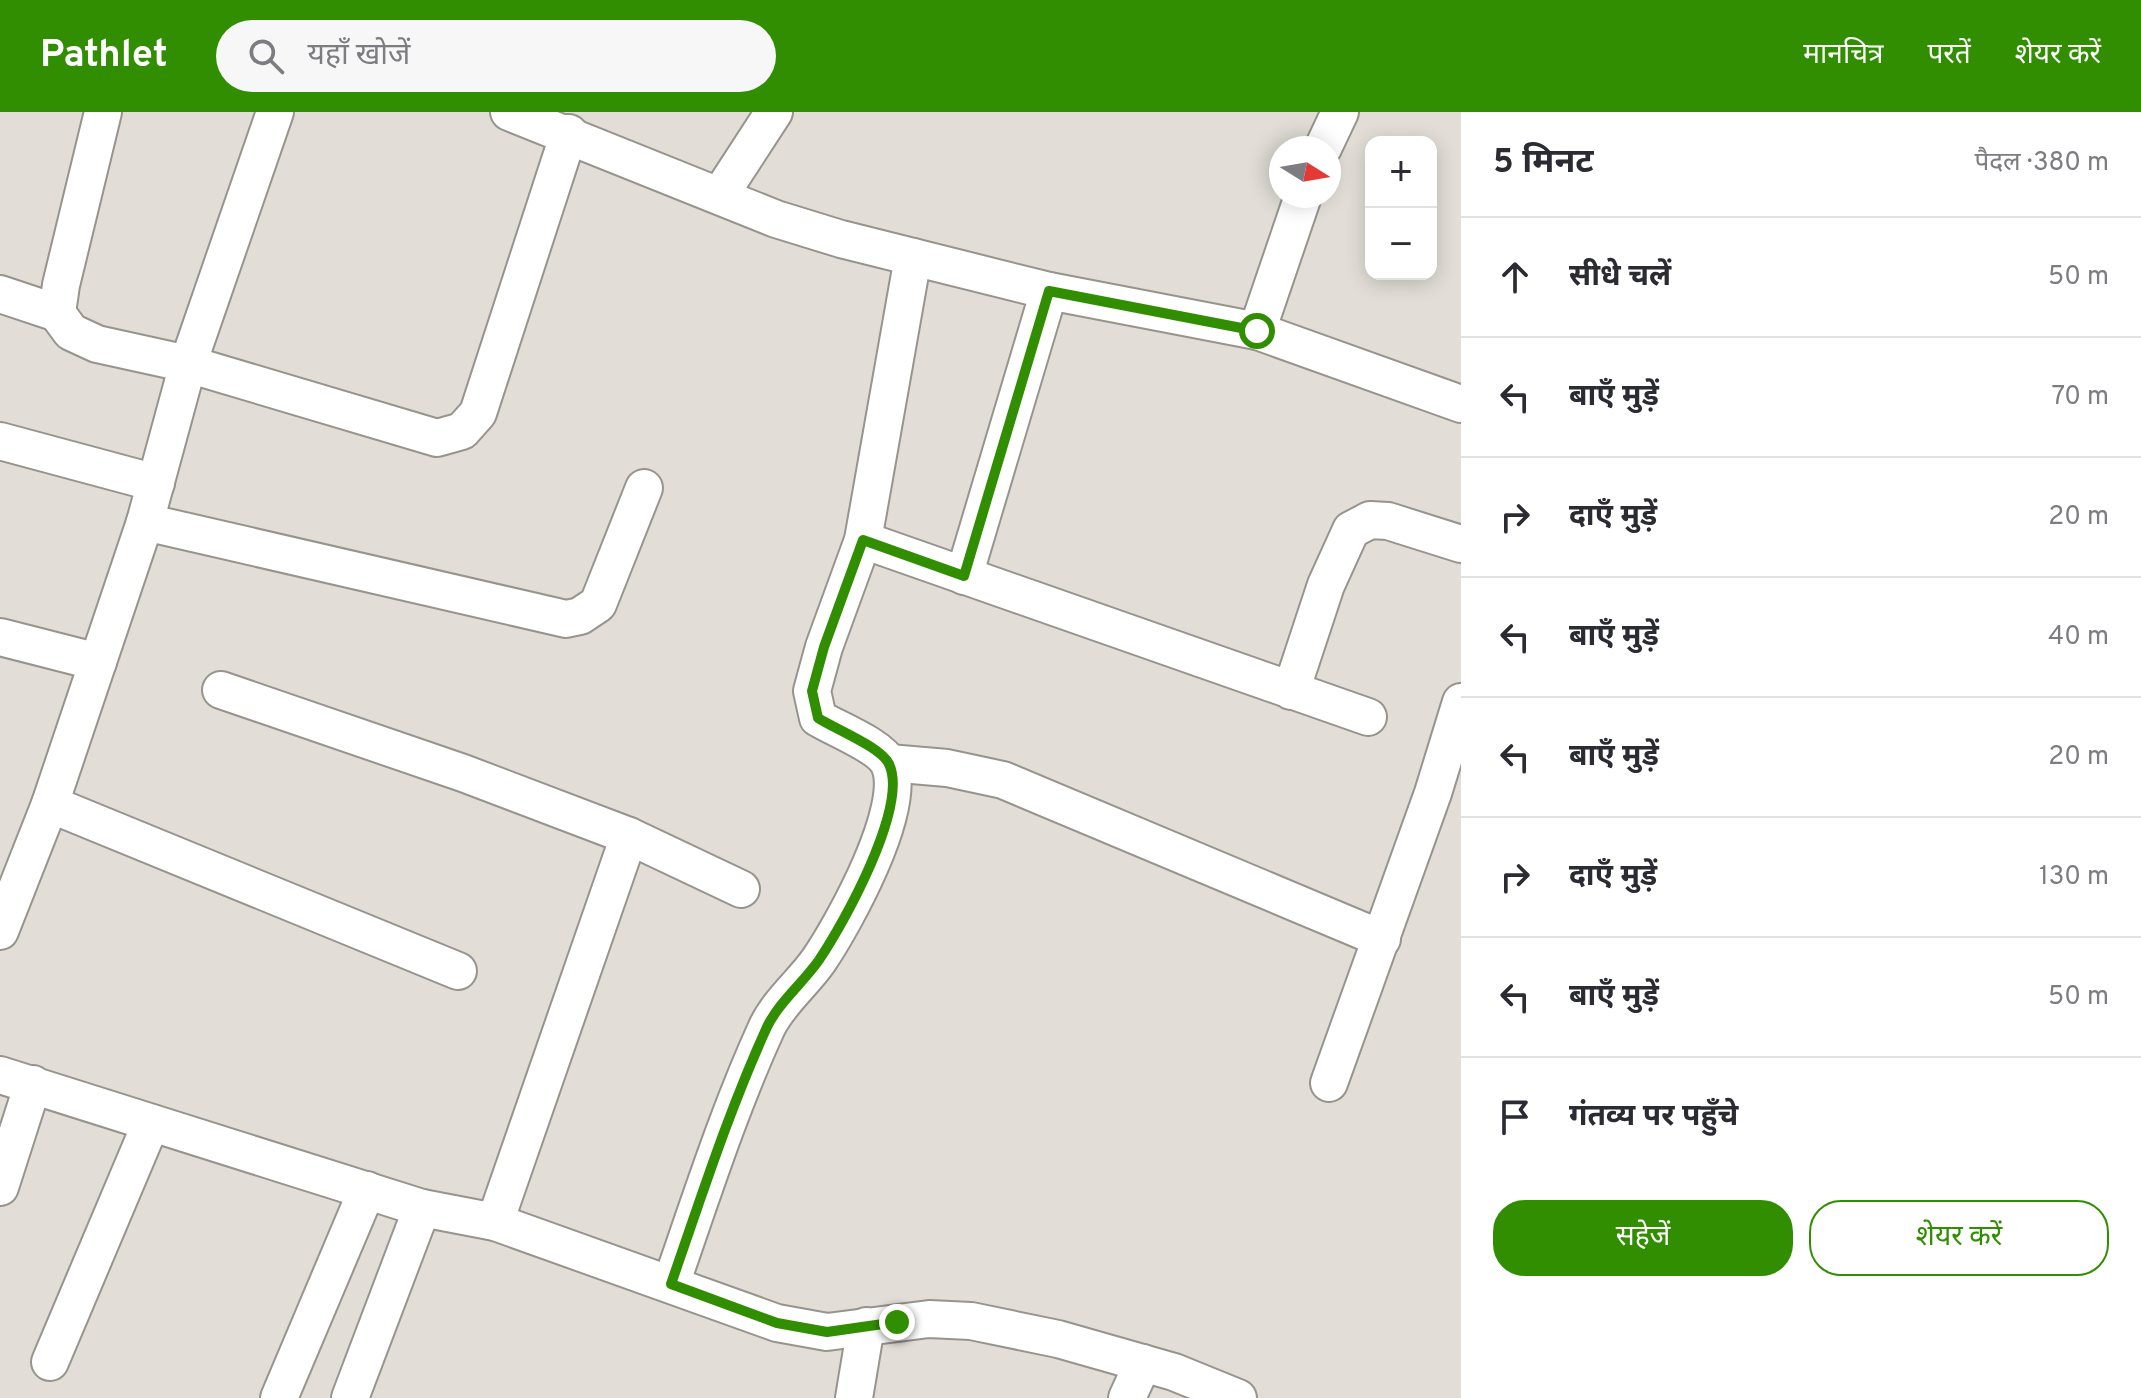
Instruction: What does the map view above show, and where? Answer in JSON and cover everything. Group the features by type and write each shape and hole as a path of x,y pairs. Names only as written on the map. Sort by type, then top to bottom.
{"street":[{"path":"57,313 103,112"},
{"path":"0,931 50,804 98,662 145,522 188,364 275,112"},
{"path":"509,112 569,133 776,219 1049,291 1257,331 1461,404"},
{"path":"720,195 774,112"},
{"path":"1329,136 1340,112"},
{"path":"0,294 57,313 71,332 97,344 188,364 437,438 462,431 478,413 569,133"},
{"path":"1257,331 1299,208"},
{"path":"671,1284 720,1144 769,1022 836,933 876,849 893,787 889,763 875,749 818,718 812,691 824,647 863,540 913,257"},
{"path":"964,576 1049,291"},
{"path":"0,441 156,483"},
{"path":"145,522 566,619 580,616 598,604 644,488"},
{"path":"1291,691 1326,585 1351,530 1370,520 1388,521 1461,544"},
{"path":"863,540 1368,717"},
{"path":"0,637 98,662"},
{"path":"221,690 463,773 629,836 741,889"},
{"path":"1329,1083 1382,939 1461,702"},
{"path":"889,763 947,768 1003,780 1382,939"},
{"path":"50,804 458,971"},
{"path":"495,1222 629,836"},
{"path":"0,1187 16,1080 422,1208 495,1222 777,1323 827,1332 929,1319 971,1321 1058,1339 1143,1363 1238,1398"},
{"path":"50,1362 151,1123"},
{"path":"279,1398 367,1190"},
{"path":"350,1398 422,1208"},
{"path":"854,1398 866,1326"},
{"path":"1127,1398 1143,1363"}],"route":[{"path":"897,1322 827,1332 777,1323 671,1284 720,1144 769,1022 817,963 836,933 876,849 888,816 893,787 889,763 875,749 818,718 812,691 824,647 863,540 964,576 1049,291 1257,331"}]}
